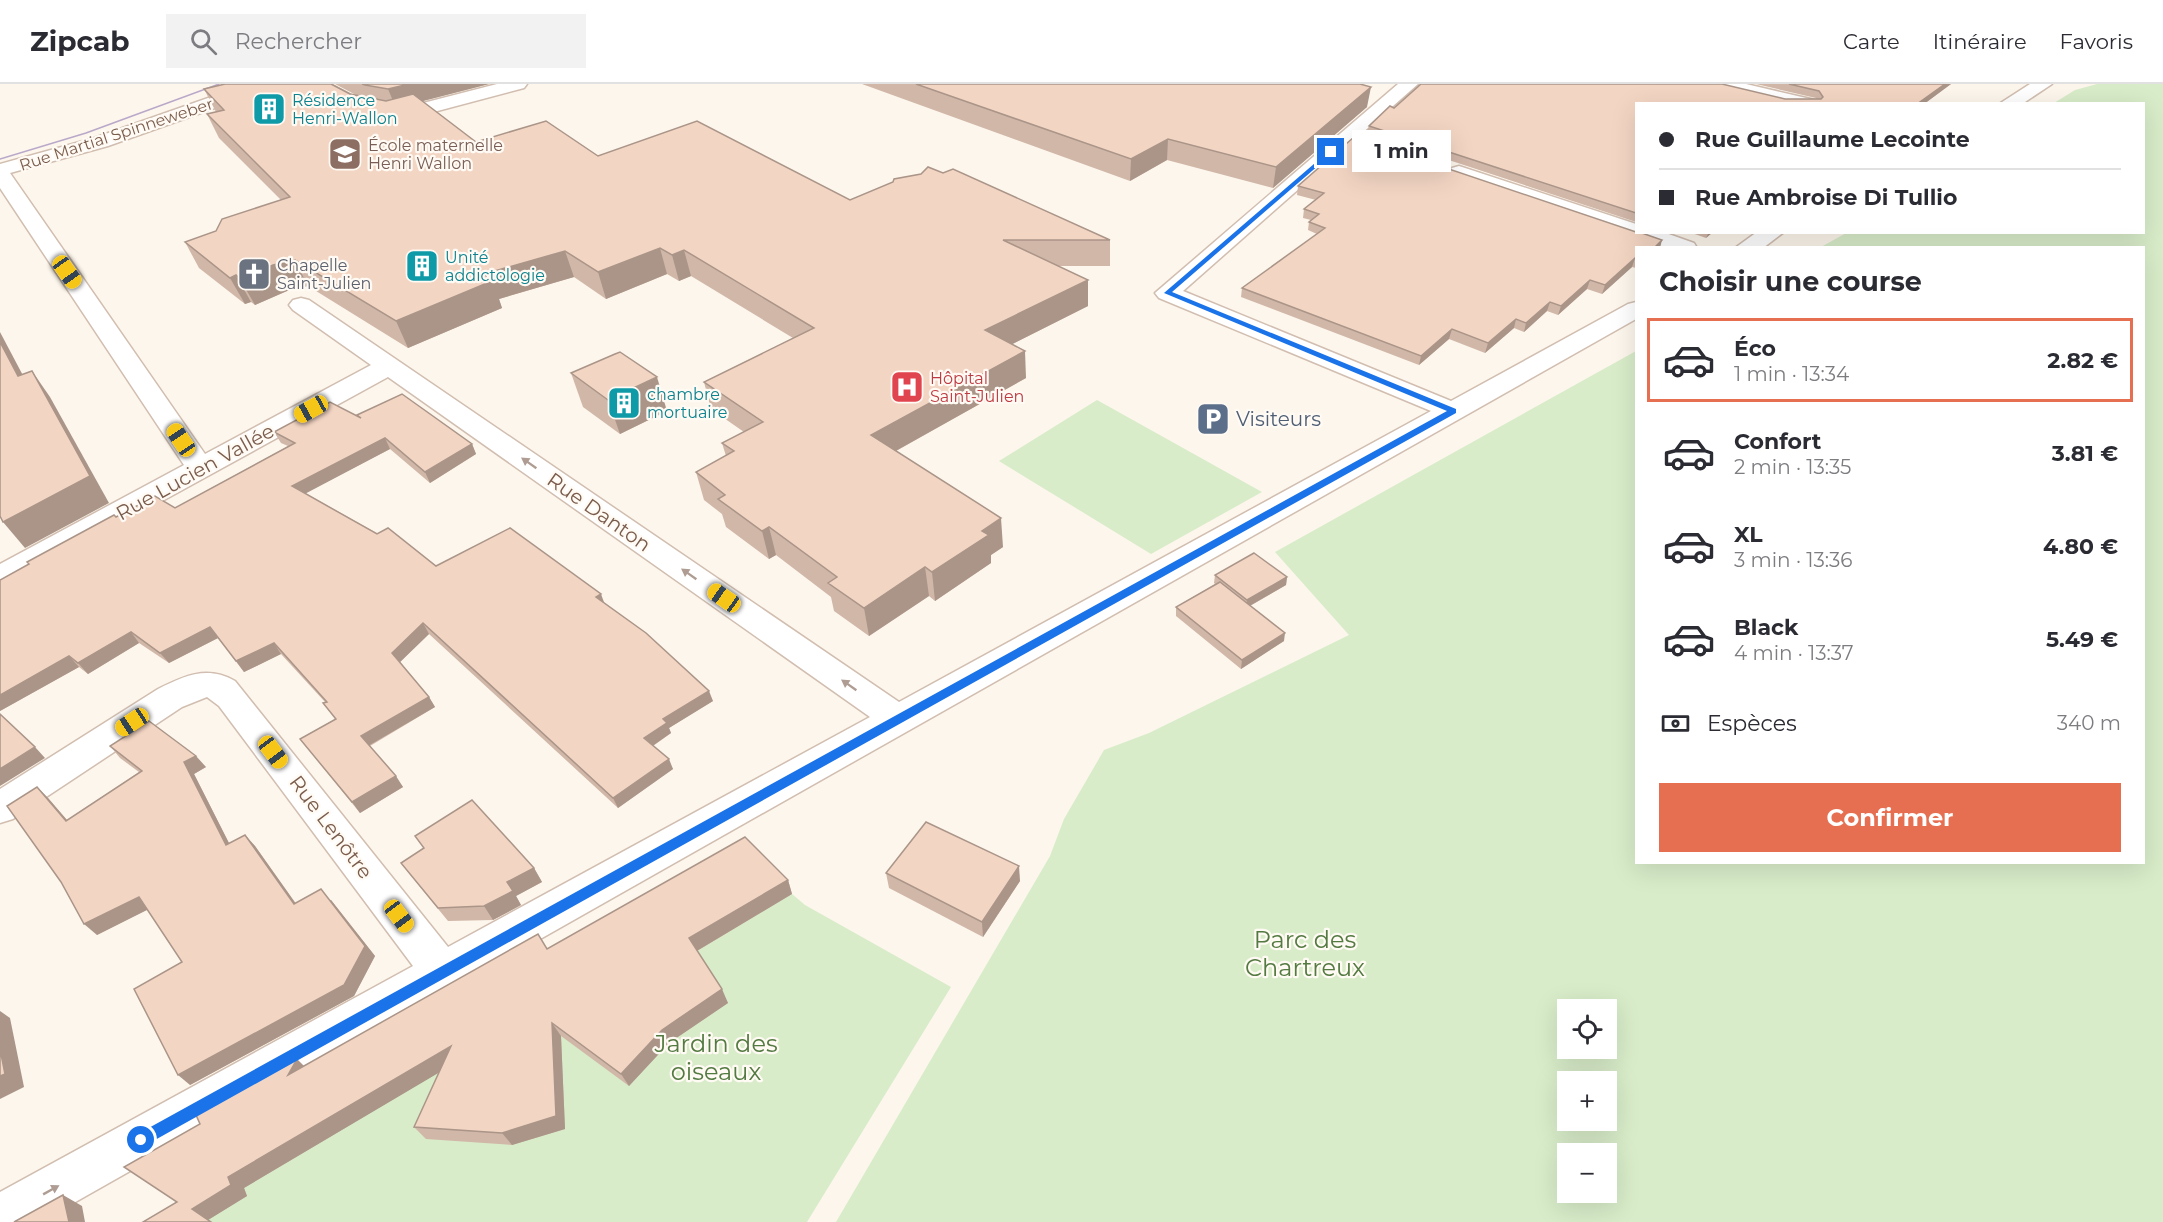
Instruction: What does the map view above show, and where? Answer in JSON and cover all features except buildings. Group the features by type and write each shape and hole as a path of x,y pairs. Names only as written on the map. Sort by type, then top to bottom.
{"street":[{"name":"Rue Martial Spinneweber","path":"0,171 101,142 265,84"},
{"path":"316,84 367,111 396,116 518,84"},
{"path":"1409,84 1167,293 1453,411"},
{"path":"1723,84 1800,102"},
{"path":"2012,102 2043,84"},
{"path":"1350,136 1372,144"},
{"path":"1438,166 1635,231"},
{"path":"0,171 201,469"},
{"path":"1644,234 1680,246"},
{"path":"1749,246 1770,234"},
{"name":"Rue Danton","path":"301,305 897,718"},
{"path":"0,1218 1635,310"},
{"name":"Rue Lucien Vallée","path":"0,578 389,366"},
{"name":"Rue Lenôtre","path":"0,808 170,698 194,686 212,683 223,688 231,697 443,973"}],"green space":[{"name":"Parc des Chartreux","path":"2097,84 2163,84 2163,1222 836,1222 1050,856 1064,819 1104,750 1149,733 1349,635 1275,552 1635,352 1635,864 2145,864 2145,246 1823,246 1844,234 2145,234 2145,102 2056,102 2075,90"},
{"path":"1097,400 1262,492 1151,554 999,461"},
{"name":"Jardin des oiseaux","path":"792,894 805,905 951,987 807,1222 209,1222 142,1178 555,962"}],"tram line":[{"path":"0,159 86,133 219,84"}],"place":[{"name":"Résidence Henri-Wallon","path":"269,109"},
{"name":"École maternelle Henri Wallon","path":"345,154"},
{"name":"Unité addictologie","path":"422,266"},
{"name":"Chapelle Saint-Julien","path":"254,274"},
{"name":"Hôpital Saint-Julien","path":"907,387"},
{"name":"chambre mortuaire","path":"624,403"},
{"name":"Visiteurs","path":"1213,419"}],"route":[{"path":"141,1140 1453,411 1167,293 1331,152"}]}
